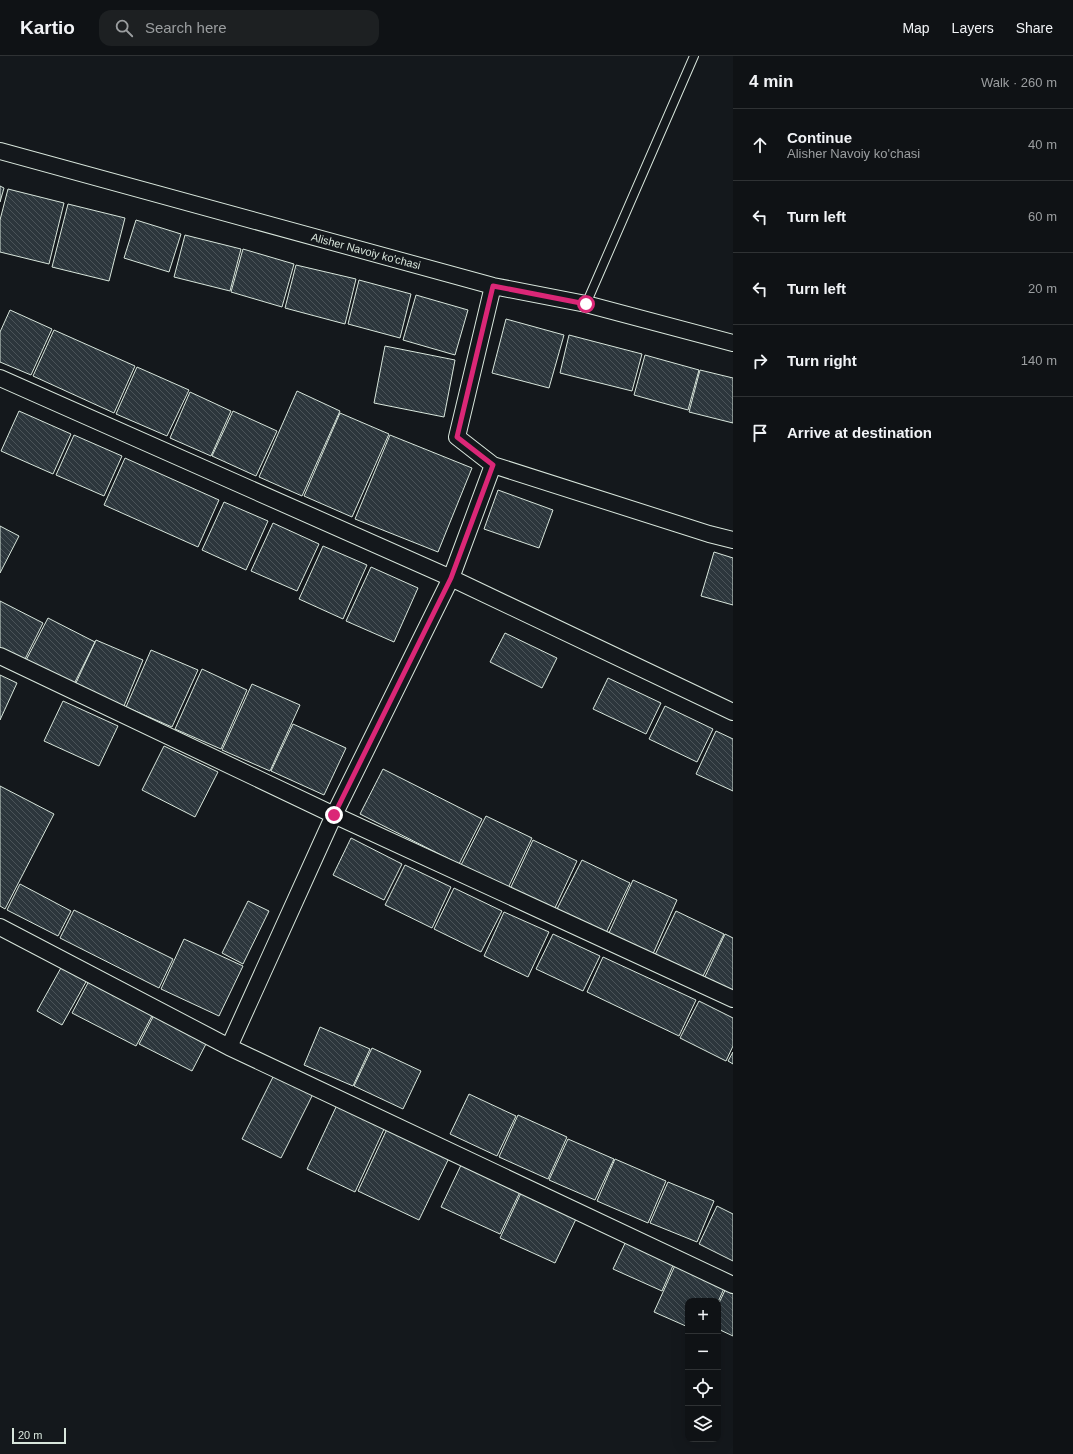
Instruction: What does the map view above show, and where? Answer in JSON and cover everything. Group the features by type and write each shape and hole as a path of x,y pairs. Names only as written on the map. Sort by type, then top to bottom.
{"street":[{"name":"Alisher Navoiy ko'chasi","path":"0,151 493,286 586,304 733,343"},
{"path":"493,286 457,437 493,465 701,532 733,540"},
{"path":"0,378 451,578 733,712"},
{"path":"229,1047 334,815 451,578 493,465"},
{"path":"0,656 334,815 733,999"},
{"path":"0,927 229,1047 733,1285"}],"lane":[{"path":"586,304 694,56"}],"building":[{"path":"0,186 4,188 0,202"},
{"path":"8,189 64,203 49,264 0,252 0,220"},
{"path":"68,204 125,218 109,281 52,267"},
{"path":"136,220 181,234 169,272 124,258"},
{"path":"185,235 241,249 230,291 174,277"},
{"path":"243,249 294,264 282,307 231,292"},
{"path":"296,265 356,279 345,324 285,308"},
{"path":"359,280 411,294 400,338 348,324"},
{"path":"416,295 468,310 455,355 403,340"},
{"path":"10,310 52,329 31,375 0,362 0,332"},
{"path":"506,319 564,335 549,388 492,373"},
{"path":"54,330 135,366 114,413 33,376"},
{"path":"569,335 642,354 632,391 560,373"},
{"path":"385,346 455,360 444,417 374,403"},
{"path":"645,355 699,370 688,410 634,395"},
{"path":"137,367 189,390 167,436 116,414"},
{"path":"700,370 733,378 733,423 689,412"},
{"path":"297,391 340,411 302,496 259,477"},
{"path":"190,392 231,411 211,456 170,438"},
{"path":"19,411 71,434 53,474 1,451"},
{"path":"233,411 277,431 256,476 212,456"},
{"path":"340,413 389,434 352,517 304,496"},
{"path":"74,435 122,456 104,496 56,475"},
{"path":"390,435 472,468 438,552 355,519"},
{"path":"125,458 219,500 198,547 104,505"},
{"path":"498,490 553,510 539,548 484,529"},
{"path":"224,502 268,521 246,570 202,550"},
{"path":"273,523 319,544 297,591 251,571"},
{"path":"0,526 19,536 0,573"},
{"path":"323,546 367,565 343,619 299,599"},
{"path":"714,552 733,558 733,605 701,596"},
{"path":"371,567 418,588 394,642 346,621"},
{"path":"0,601 43,623 22,665 0,654"},
{"path":"48,618 95,642 73,686 24,664"},
{"path":"505,633 557,658 542,688 490,662"},
{"path":"96,640 143,660 124,706 75,685"},
{"path":"151,650 198,670 172,727 126,707"},
{"path":"202,669 247,690 221,749 175,729"},
{"path":"0,675 17,683 0,720"},
{"path":"608,678 661,703 646,734 593,709"},
{"path":"252,684 300,705 270,771 222,750"},
{"path":"63,701 118,726 99,766 44,741"},
{"path":"665,706 713,729 697,762 649,739"},
{"path":"293,724 346,748 324,795 271,771"},
{"path":"716,731 733,739 733,791 696,774"},
{"path":"164,746 218,772 195,817 142,790"},
{"path":"383,769 482,819 459,864 360,814"},
{"path":"0,786 54,814 5,909 0,906"},
{"path":"486,816 532,838 508,888 461,865"},
{"path":"351,838 402,864 384,900 333,875"},
{"path":"533,840 577,861 554,910 510,889"},
{"path":"582,860 630,883 605,935 556,911"},
{"path":"405,865 451,887 432,928 385,905"},
{"path":"633,880 677,900 652,956 608,935"},
{"path":"20,884 71,911 58,936 7,910"},
{"path":"454,888 502,911 481,952 434,929"},
{"path":"248,901 269,911 243,964 222,953"},
{"path":"74,910 173,959 159,988 60,938"},
{"path":"676,911 724,934 701,980 654,957"},
{"path":"504,912 549,932 528,977 484,956"},
{"path":"553,934 600,956 583,991 536,969"},
{"path":"725,934 733,938 733,994 703,981"},
{"path":"184,939 243,966 219,1016 161,989"},
{"path":"603,957 696,1000 679,1036 587,992"},
{"path":"62,966 87,980 62,1025 37,1011"},
{"path":"89,981 153,1014 136,1046 72,1013"},
{"path":"699,1001 733,1018 733,1046 726,1061 680,1038"},
{"path":"154,1015 207,1042 192,1071 139,1044"},
{"path":"320,1027 370,1049 353,1086 304,1065"},
{"path":"372,1048 421,1071 403,1109 354,1086"},
{"path":"733,1052 733,1064 728,1061"},
{"path":"274,1075 313,1094 281,1158 242,1139"},
{"path":"469,1094 516,1116 497,1156 450,1134"},
{"path":"337,1105 385,1127 355,1192 307,1169"},
{"path":"518,1115 567,1137 548,1179 499,1157"},
{"path":"387,1129 449,1158 419,1220 358,1191"},
{"path":"568,1139 614,1159 595,1200 549,1180"},
{"path":"615,1159 666,1181 648,1223 597,1201"},
{"path":"461,1165 520,1192 500,1234 441,1207"},
{"path":"668,1182 714,1201 697,1242 650,1223"},
{"path":"521,1193 576,1219 555,1263 500,1238"},
{"path":"717,1206 733,1214 733,1261 699,1244"},
{"path":"627,1239 675,1261 662,1291 613,1269"},
{"path":"677,1261 726,1284 720,1298 685,1298 685,1326 654,1312"},
{"path":"728,1284 733,1287 733,1336 721,1330 721,1299"}],"route":[{"path":"334,815 451,578 493,465 457,437 493,286 586,304"}]}
